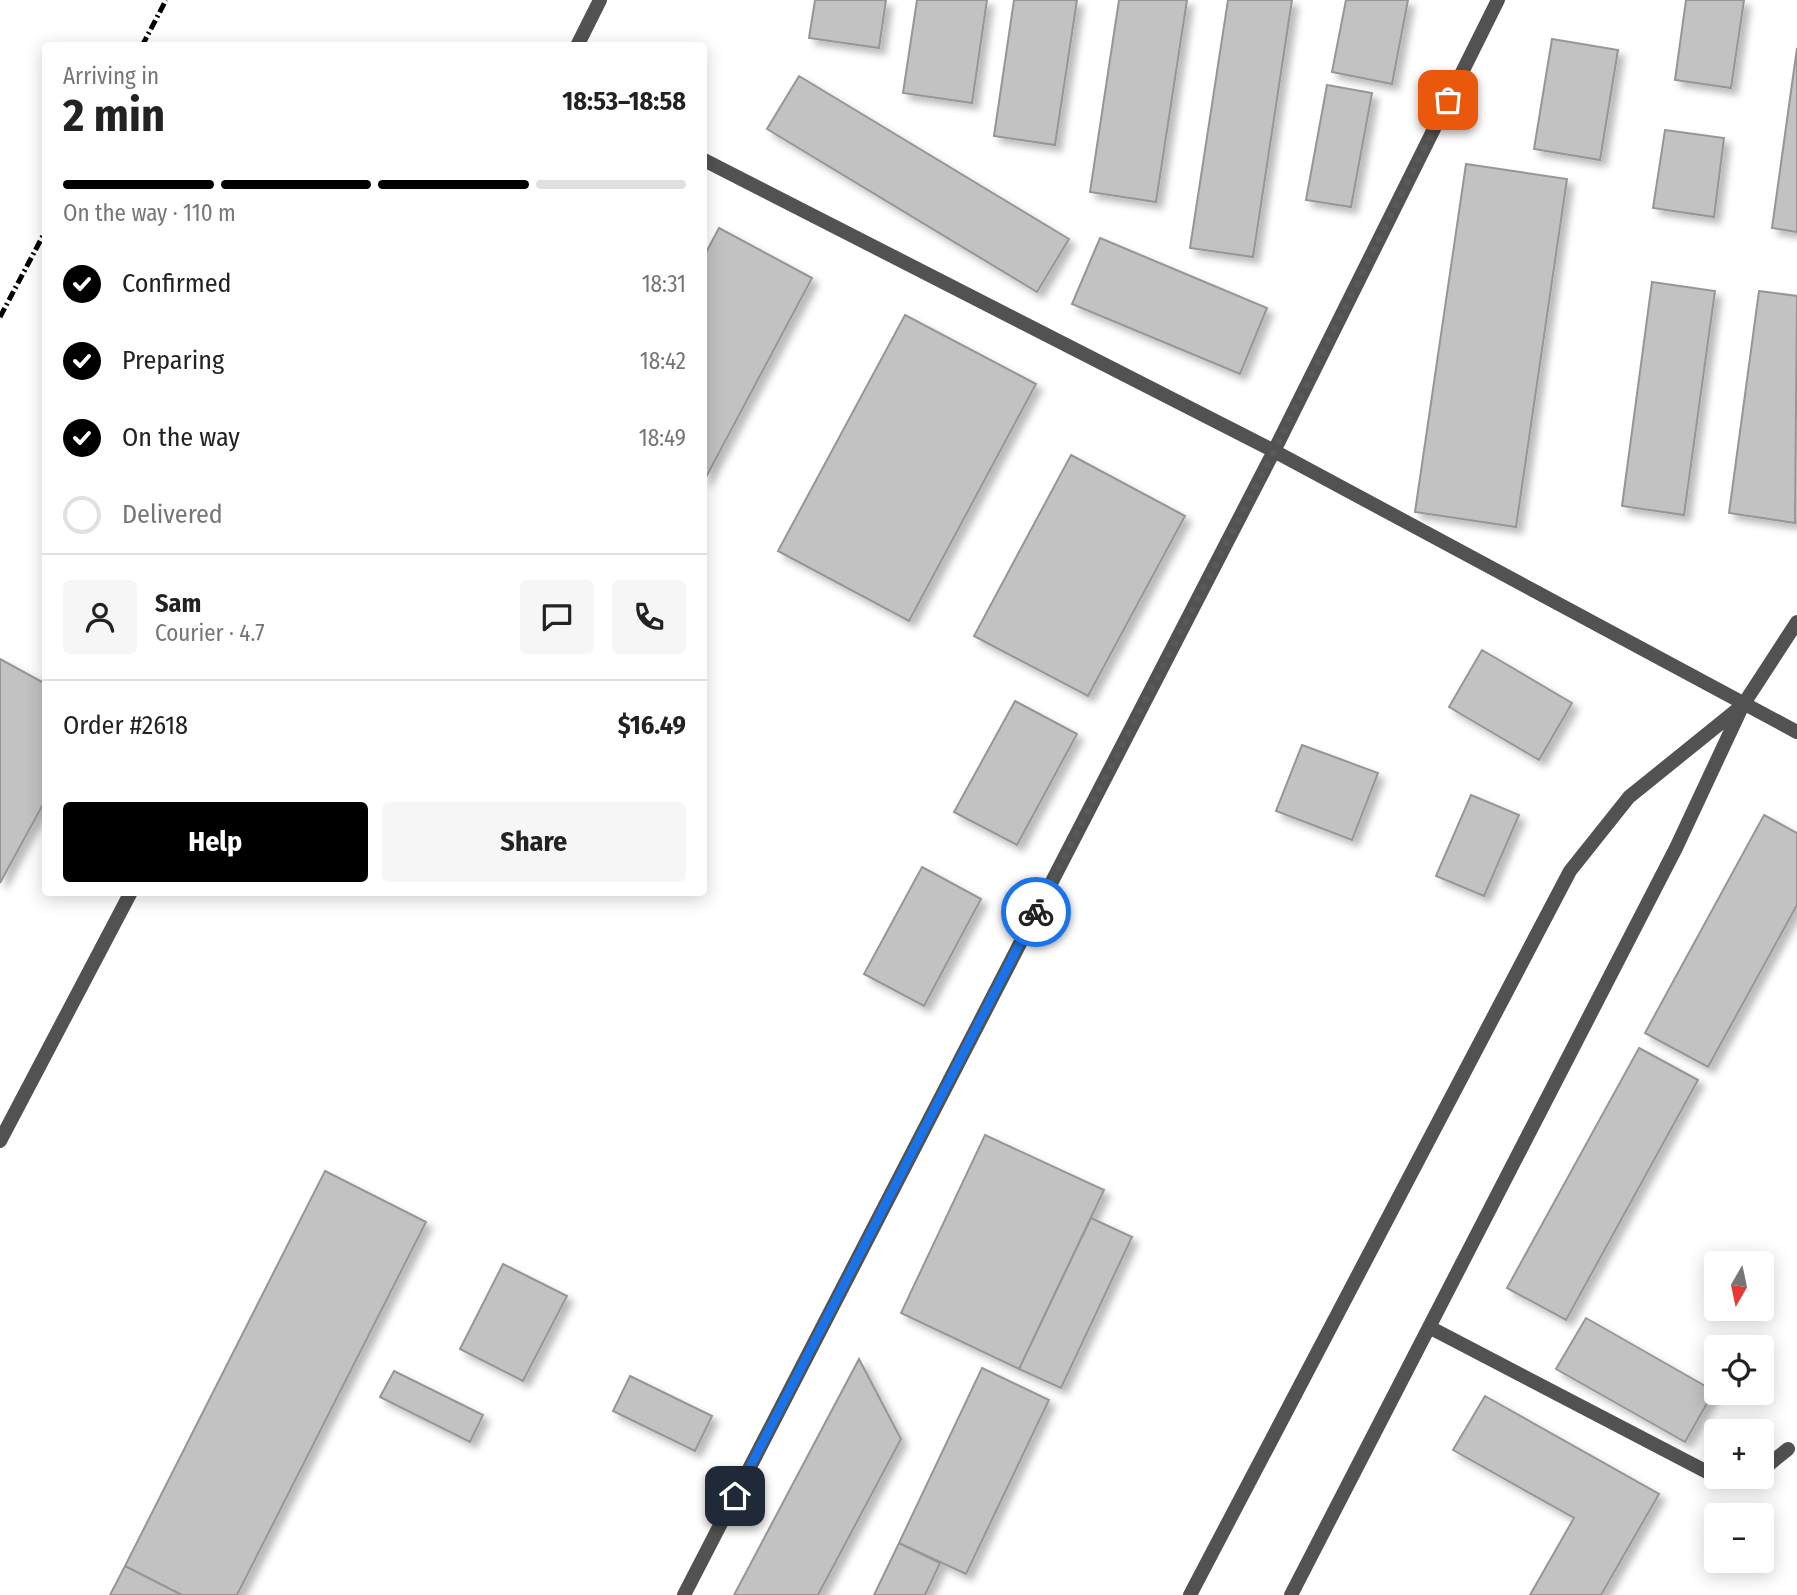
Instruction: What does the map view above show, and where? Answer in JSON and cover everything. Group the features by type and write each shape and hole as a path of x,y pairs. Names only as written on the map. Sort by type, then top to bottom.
{"lane":[{"path":"579,42 600,0"},
{"path":"684,1595 1274,451 1498,0"},
{"path":"707,162 1274,451 1797,732"},
{"path":"1291,1595 1676,848 1743,705 1797,622"},
{"path":"1190,1595 1570,871 1629,797 1743,705"},
{"path":"0,1141 129,896"},
{"path":"1429,1327 1704,1470"},
{"path":"1774,1460 1788,1449"}],"building":[{"path":"815,0 886,0 879,48 809,38"},
{"path":"917,0 987,0 972,103 903,93"},
{"path":"1014,0 1077,0 1055,145 994,136"},
{"path":"1119,0 1187,0 1156,202 1090,192"},
{"path":"1228,0 1292,0 1253,257 1190,248"},
{"path":"1346,0 1408,0 1392,84 1332,72"},
{"path":"1686,0 1744,0 1731,88 1675,80"},
{"path":"1552,39 1618,50 1600,160 1534,149"},
{"path":"1797,48 1797,232 1772,228"},
{"path":"799,76 1069,239 1037,292 767,129"},
{"path":"1327,85 1372,93 1351,207 1306,200"},
{"path":"1665,130 1724,138 1714,217 1653,208"},
{"path":"1466,164 1567,179 1516,527 1415,512"},
{"path":"719,228 812,278 707,475 707,250"},
{"path":"1100,238 1267,308 1240,374 1072,304"},
{"path":"1652,282 1715,291 1684,515 1622,506"},
{"path":"1759,291 1797,296 1795,523 1729,513"},
{"path":"905,315 1036,384 909,621 778,551"},
{"path":"1071,455 1185,516 1088,696 974,636"},
{"path":"1482,650 1572,703 1539,760 1449,707"},
{"path":"0,659 42,682 42,806 0,883"},
{"path":"1015,701 1077,734 1017,845 954,812"},
{"path":"1302,745 1378,773 1352,840 1276,811"},
{"path":"1471,795 1519,815 1484,896 1436,876"},
{"path":"1764,815 1797,833 1797,905 1708,1067 1645,1033"},
{"path":"922,867 981,899 924,1006 864,974"},
{"path":"1639,1048 1698,1080 1566,1320 1507,1288"},
{"path":"985,1135 1104,1190 1019,1369 901,1313"},
{"path":"325,1171 426,1222 237,1595 182,1595 125,1566"},
{"path":"1091,1218 1132,1237 1061,1388 1019,1369"},
{"path":"503,1264 567,1296 523,1381 460,1349"},
{"path":"1586,1318 1704,1385 1706,1405 1685,1442 1556,1369"},
{"path":"859,1359 901,1439 818,1595 734,1595"},
{"path":"982,1368 1049,1400 966,1574 899,1543"},
{"path":"394,1371 483,1415 470,1442 380,1397"},
{"path":"630,1376 712,1416 695,1451 613,1411"},
{"path":"1485,1396 1659,1494 1601,1595 1530,1595 1574,1518 1453,1450"},
{"path":"899,1543 940,1563 925,1595 874,1595"},
{"path":"125,1566 182,1595 110,1595"}],"railway":[{"path":"144,42 166,0"},
{"path":"0,317 42,238"}],"way so far":[{"path":"1036,912 1274,451 1448,100"}],"route":[{"path":"735,1496 1036,912"}]}
